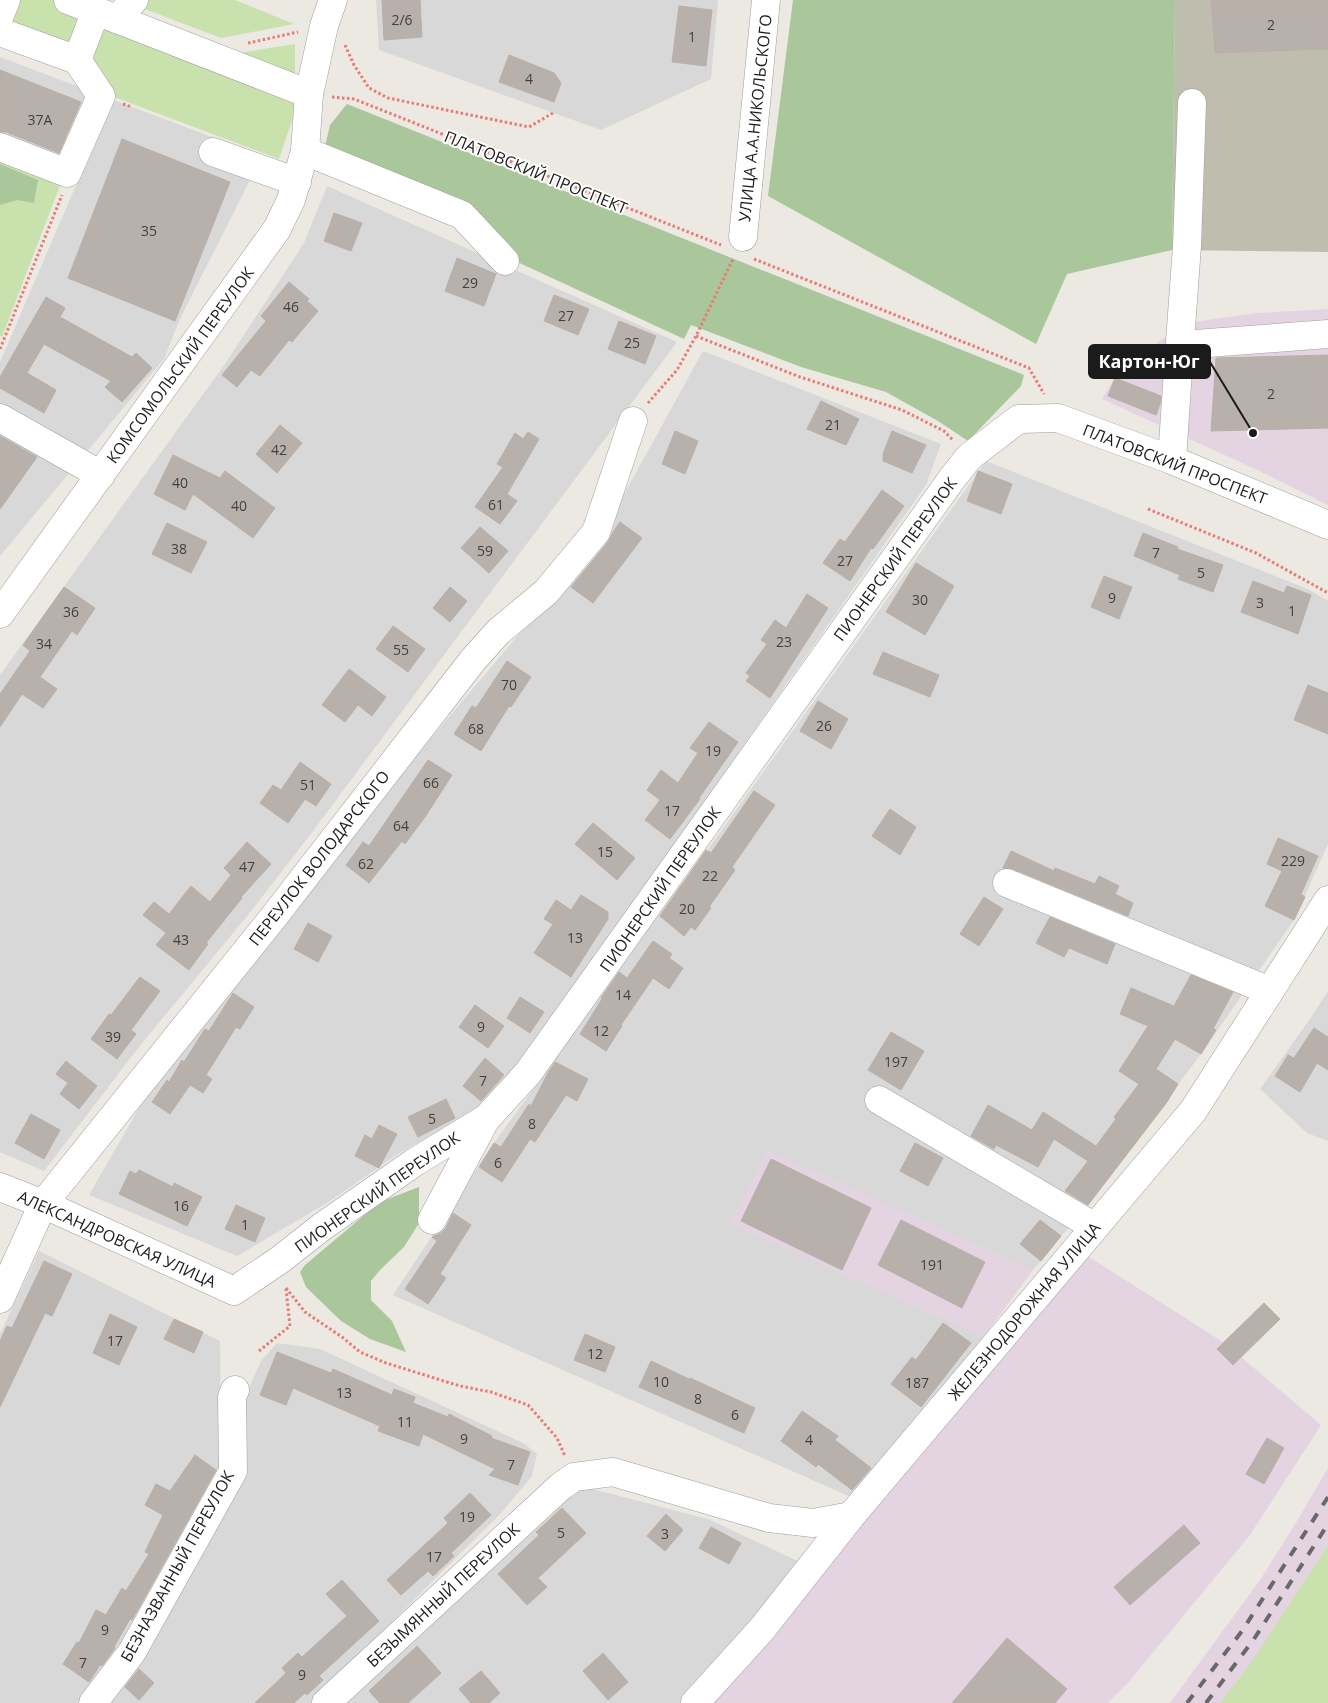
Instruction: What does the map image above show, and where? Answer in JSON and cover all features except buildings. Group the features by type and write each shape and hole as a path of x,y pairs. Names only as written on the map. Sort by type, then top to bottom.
{"street":[{"path":"0,15 6,0"},
{"path":"68,0 116,10 309,94"},
{"name":"КОМСОМОЛЬСКИЙ ПЕРЕУЛОК","path":"0,614 278,228 291,200 306,151 309,94 334,34 333,0"},
{"name":"УЛИЦА А.А.НИКОЛЬСКОГО","path":"731,241 766,0"},
{"path":"77,60 116,10"},
{"path":"0,32 77,60 101,96 67,173 0,147"},
{"path":"1172,460 1187,246 1192,102"},
{"path":"306,151 462,215 505,261"},
{"path":"213,152 297,182"},
{"path":"1179,355 1195,344 1328,334"},
{"path":"0,418 101,475"},
{"name":"ПЛАТОВСКИЙ ПРОСПЕКТ","path":"1019,419 1058,418 1172,460 1328,525"},
{"name":"ПИОНЕРСКИЙ ПЕРЕУЛОК","path":"234,1292 338,1215 415,1162 487,1118 528,1073 939,496 969,457 1019,419"},
{"name":"ПЕРЕУЛОК ВОЛОДАРСКОГО","path":"0,1299 43,1204 272,919 473,660 498,632 546,592 596,532 633,421"},
{"path":"1007,883 1270,991"},
{"name":"ЖЕЛЕЗНОДОРОЖНАЯ УЛИЦА","path":"695,1703 762,1629 851,1516 1193,1111 1328,900"},
{"path":"879,1100 1095,1226"},
{"path":"432,1220 487,1118"},
{"name":"АЛЕКСАНДРОВСКАЯ УЛИЦА","path":"0,1188 43,1204 234,1292"},
{"name":"БЕЗНАЗВАННЫЙ ПЕРЕУЛОК","path":"93,1703 132,1652 233,1471 232,1397 235,1390"},
{"path":"564,1484 574,1477 614,1472 769,1518 813,1523 851,1516"},
{"name":"БЕЗЫМЯННЫЙ ПЕРЕУЛОК","path":"326,1703 564,1484"}],"path":[{"path":"240,44 334,34 369,88 388,98 529,127 553,113"},
{"name":"ПЛАТОВСКИЙ ПРОСПЕКТ","path":"354,99 731,241"},
{"path":"0,349 61,197 67,173"},
{"path":"633,421 677,370 696,336 731,241"},
{"path":"761,261 1029,368"},
{"path":"696,336 800,377 902,410 944,431 969,457"},
{"path":"1148,509 1256,553 1328,594"},
{"path":"259,1350 290,1326 286,1288 305,1312 342,1337 360,1352 386,1363 460,1386 491,1392 528,1405 557,1438 564,1451 564,1484"}],"shaded area":[{"path":"376,0 718,0 711,79 601,130 379,50"},
{"path":"1175,0 1328,0 1328,252 1172,250"},
{"path":"0,57 262,156 179,321 164,359 0,556 0,362 77,183 0,153"},
{"path":"327,186 677,342 313,831 248,915 142,1043 44,1171 0,1152 0,675 225,364 304,243"},
{"path":"1328,309 1328,505 1253,468 1102,399 1120,369 1186,323 1257,313"},
{"path":"703,351 941,444 926,485 523,1060 487,1104 398,1154 330,1201 237,1256 89,1195 142,1103 422,749 600,538"},
{"path":"986,461 1310,590 1328,601 1328,844 1294,920 1201,1054 1084,1209 1033,1270 860,1501 393,1295 494,1143 679,886 686,880"},
{"path":"1328,991 1328,1141 1307,1133 1260,1089"},
{"path":"769,1151 1033,1270 983,1337 729,1223"},
{"path":"39,1251 220,1341 221,1467 159,1587 82,1703 0,1703 0,1334"},
{"path":"1086,1255 1223,1342 1264,1303 1280,1319 1241,1357 1321,1425 1250,1535 1127,1684 1108,1703 706,1703"},
{"path":"277,1343 320,1349 525,1444 537,1454 532,1476 502,1512 311,1703 101,1703 163,1622 244,1399 261,1361"},
{"path":"1328,1468 1328,1545 1252,1661 1220,1703 1170,1703 1260,1580"},
{"path":"577,1485 708,1519 802,1563 684,1703 341,1703"}],"green space":[{"path":"9,0 60,0 91,12 74,57 0,29"},
{"path":"121,0 235,0 294,24 221,38"},
{"path":"793,0 1175,0 1172,250 1067,274 1036,344 768,196"},
{"path":"103,18 301,94 279,159 106,94 85,59"},
{"path":"295,44 295,77 239,53"},
{"path":"347,104 1024,375 1021,386 968,441 938,421 886,392 801,367 691,325 684,339 513,260 324,151 330,125"},
{"path":"0,159 61,183 2,337 0,336"},
{"path":"0,164 38,180 34,203 17,200 0,205"},
{"path":"419,1187 419,1223 404,1247 371,1281 371,1300 392,1321 406,1352 370,1339 341,1321 306,1287 300,1272 305,1265 380,1202"},
{"path":"1328,1545 1328,1703 1220,1703 1252,1661"}],"railway":[{"path":"1187,1703 1242,1631 1328,1497"},
{"path":"1206,1703 1254,1639 1328,1524"}],"place":[{"name":"Картон-Юг","path":"1253,433"}]}
